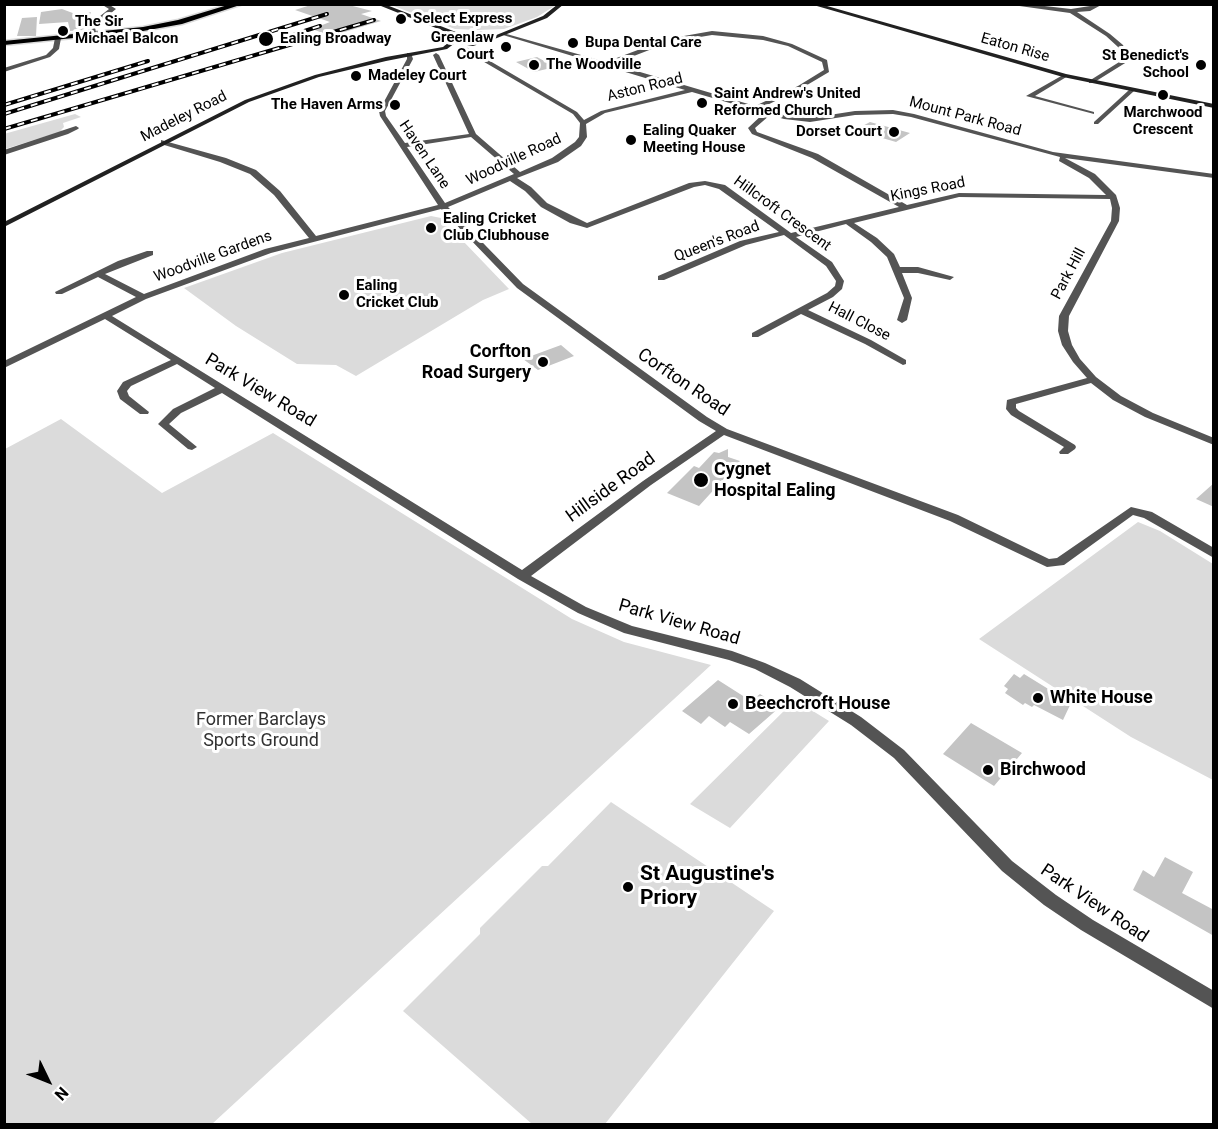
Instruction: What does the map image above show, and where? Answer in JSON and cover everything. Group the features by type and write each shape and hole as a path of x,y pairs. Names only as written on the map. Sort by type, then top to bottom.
{"main road":[{"path":"4,43 164,25 236,5"}],"street":[{"path":"96,34 91,30 92,25 113,9 103,4"},
{"path":"378,4 473,44"},
{"path":"507,32 545,17 562,4"},
{"name":"Eaton Rise","path":"812,4 1065,76 1214,106"},
{"path":"1007,4 1071,11 1088,9 1101,4"},
{"path":"1071,11 1108,35 1120,46 1127,60 1091,82"},
{"name":"Madeley Road","path":"410,56 442,49 458,39 484,33 507,32"},
{"name":"Madeley Road","path":"4,225 219,114 273,91 317,76 387,59 436,54 464,48 507,32"},
{"name":"Mount Park Road","path":"507,32 768,113 810,120 855,113 893,112 912,115 1079,163"},
{"path":"484,33 491,36 490,39"},
{"path":"607,64 669,40 712,33 763,38 790,45 825,61 827,71 754,109"},
{"path":"4,70 48,56 56,49 58,38"},
{"name":"Woodville Road","path":"443,206 555,159 578,144 583,137 581,120 464,48"},
{"path":"436,54 473,135 514,172 520,174"},
{"name":"Haven Lane","path":"410,56 382,111 386,122 443,206"},
{"path":"1065,76 1029,96 1092,113"},
{"name":"Aston Road","path":"581,120 603,112 694,90"},
{"path":"1096,123 1131,91"},
{"path":"768,113 751,128 754,132 815,156 905,207"},
{"path":"4,153 76,128"},
{"path":"402,146 473,135"},
{"path":"164,142 253,172 277,193 313,238"},
{"path":"1079,163 1214,176"},
{"path":"1079,163 1113,197"},
{"name":"Hillcroft Crescent","path":"511,178 528,189 544,205 587,226 692,185 715,185 730,192 786,235 829,264 840,281 839,287 830,295 755,335"},
{"name":"Kings Road","path":"786,235 958,195 1113,197"},
{"name":"Park Hill","path":"1113,197 1116,208 1115,221 1064,316 1063,332 1067,345 1076,360 1093,379 1118,398 1149,415 1214,442"},
{"name":"Woodville Gardens","path":"4,365 143,297 268,251 443,206"},
{"name":"Corfton Road","path":"443,206 520,286 639,374 723,431 932,509 1047,563 1060,562 1127,513 1138,511 1214,554"},
{"path":"848,222 885,249 898,270 908,298 902,320"},
{"name":"Queen's Road","path":"661,278 743,243 786,235"},
{"path":"59,292 150,253"},
{"path":"898,270 918,270 950,277"},
{"path":"98,274 143,297"},
{"name":"Hall Close","path":"801,311 858,337 903,362"},
{"name":"Park View Road","path":"105,315 522,576 582,609 618,626 669,642 732,656 795,682 856,721 899,754 1007,866 1050,900 1087,925 1214,1001"},
{"path":"144,412 124,397 122,391 127,384 177,361"},
{"path":"1064,452 1071,447 1014,413 1011,409 1011,402 1093,379"},
{"path":"192,447 163,424 177,411 222,389"},
{"name":"Hillside Road","path":"522,576 647,483 723,431"}],"green space":[{"path":"391,5 556,5 537,17 504,29 478,30 455,29"},
{"path":"75,114 81,117 63,123 64,127 61,130 63,131 5,149 4,134"},
{"name":"Ealing Cricket Club","path":"431,216 441,218 509,289 483,300 356,376 336,365 297,364 236,326 184,288 282,253"},
{"name":"Former Barclays Sports Ground","path":"61,419 162,493 273,433 572,619 624,642 711,665 212,1124 5,1124 5,449"},
{"path":"1138,522 1160,531 1213,564 1213,780 1131,737 979,639"},
{"path":"795,700 829,721 730,828 690,804"},
{"path":"611,802 774,911 605,1124 532,1124 403,1011 480,934 480,928 542,866 548,866"}],"building":[{"name":"Ealing Broadway","path":"314,4 345,4 372,11 361,14 381,21 331,36 312,29 330,22 295,10"},
{"path":"62,9 78,15 91,12 84,30 70,31 68,22 39,24 41,12"},
{"path":"37,17 36,36 17,36 22,18"},
{"name":"The Woodville","path":"537,57 555,67 534,72 516,62"},
{"name":"Dorset Court","path":"870,122 910,133 896,142 855,130"},
{"name":"Corfton Road Surgery","path":"561,345 574,356 538,370 523,359"},
{"name":"Cygnet Hospital Ealing","path":"728,449 728,457 740,461 699,506 667,493 694,466 699,468 714,452 719,453"},
{"path":"1214,483 1214,507 1196,499"},
{"name":"White House","path":"1014,674 1020,678 1024,674 1071,703 1063,720 1034,705 1032,707 1025,703 1023,705 1005,693 1008,689 1004,686"},
{"name":"Beechcroft House","path":"718,680 751,701 760,694 780,707 749,734 730,722 725,727 709,716 701,724 682,711"},
{"name":"Birchwood","path":"971,723 1022,753 994,786 943,754"},
{"path":"1165,857 1193,872 1182,893 1214,910 1214,936 1133,890 1143,870 1154,877"}],"railway":[{"path":"4,114 327,14"},
{"path":"4,129 374,20"},
{"path":"286,37 320,26"},
{"path":"4,105 148,61"}],"place":[{"name":"Select Express","path":"401,19"},
{"name":"The Sir Michael Balcon","path":"63,31"},
{"name":"Ealing Broadway","path":"266,39"},
{"name":"Bupa Dental Care","path":"573,43"},
{"name":"Greenlaw Court","path":"506,47"},
{"name":"The Woodville","path":"534,65"},
{"name":"St Benedict's School","path":"1201,65"},
{"name":"Madeley Court","path":"356,76"},
{"name":"Marchwood Crescent","path":"1163,95"},
{"name":"Saint Andrew's United Reformed Church","path":"702,103"},
{"name":"The Haven Arms","path":"395,105"},
{"name":"Dorset Court","path":"894,132"},
{"name":"Ealing Quaker Meeting House","path":"631,140"},
{"name":"Ealing Cricket Club Clubhouse","path":"431,228"},
{"name":"Ealing Cricket Club","path":"344,295"},
{"name":"Corfton Road Surgery","path":"543,362"},
{"name":"Cygnet Hospital Ealing","path":"701,480"},
{"name":"White House","path":"1038,698"},
{"name":"Beechcroft House","path":"733,704"},
{"name":"Birchwood","path":"988,770"},
{"name":"St Augustine's Priory","path":"628,887"}]}
